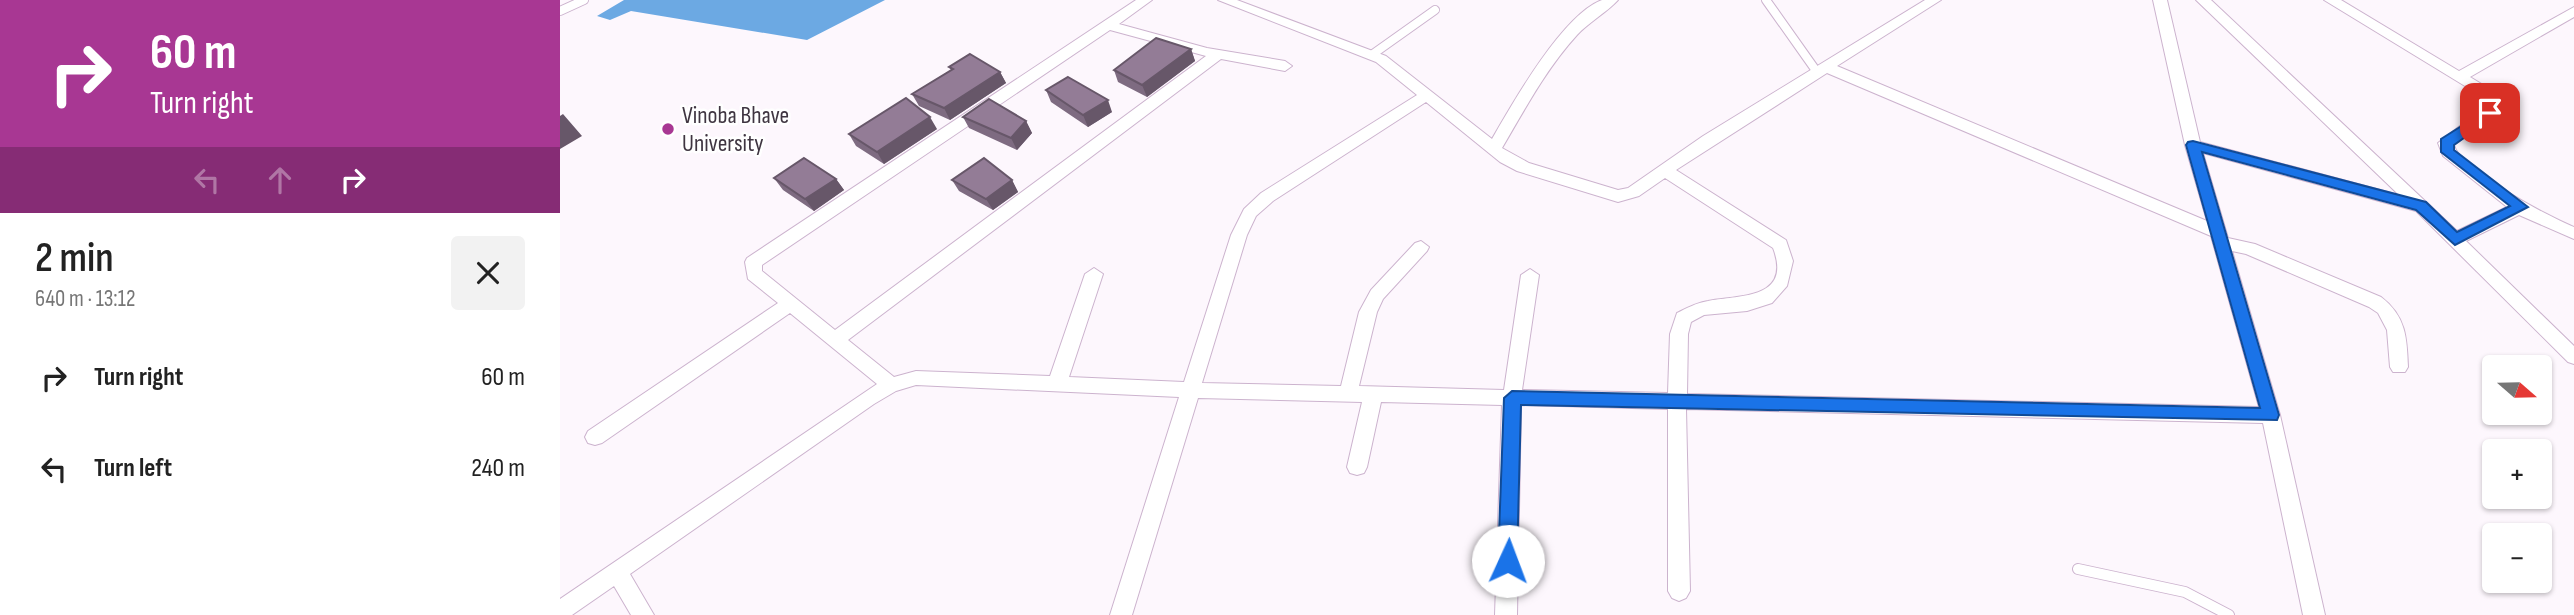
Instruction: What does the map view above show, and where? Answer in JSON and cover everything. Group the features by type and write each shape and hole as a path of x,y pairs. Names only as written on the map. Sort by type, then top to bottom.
{"street":[{"path":"891,385 754,274 753,262 1145,0"},
{"path":"1225,0 1373,54 1494,149 1523,167 1618,197 1633,192 1934,0"},
{"path":"1494,149 1546,61 1590,13 1611,0"},
{"path":"2160,0 2193,145 2271,415 2315,614"},
{"path":"2203,0 2421,206 2574,357"},
{"path":"2331,0 2488,94 2496,105 2490,113 2446,143 2448,152 2521,207 2552,226 2574,233"},
{"path":"2459,77 2574,11"},
{"path":"1107,25 1218,54 1285,66"},
{"path":"835,340 1218,54"},
{"path":"1822,69 2375,302 2391,313 2397,325 2399,367"},
{"path":"1121,615 1239,235 1250,213 1267,197 1427,95"},
{"path":"2193,145 2421,206"},
{"path":"1664,170 1780,244 1788,257 1785,273 1771,293 1759,302 1699,308 1683,318 1679,334 1677,401 1679,591"},
{"path":"2455,239 2521,207"},
{"path":"1348,394 1368,312 1377,295 1421,247"},
{"path":"1057,384 1094,274"},
{"path":"1506,615 1512,398 1530,275"},
{"path":"595,437 790,304"},
{"path":"560,611 891,385 916,378 1193,390 2271,415"},
{"path":"1357,467 1373,394"},
{"path":"617,572 643,615"}],"lane":[{"path":"560,11 584,0"},
{"path":"1766,0 1822,69"},
{"path":"1373,54 1436,10"},
{"path":"2078,569 2185,592 2229,615"}],"water":[{"path":"624,0 885,0 807,40 631,11 610,20 597,16"}],"building":[{"path":"1156,38 1191,49 1142,85 1114,70"},
{"path":"970,54 1000,72 944,108 912,94 953,69 949,67"},
{"path":"1068,77 1108,100 1083,115 1046,90"},
{"path":"906,98 930,117 877,152 849,134"},
{"path":"989,99 1026,121 1011,138 963,117"},
{"path":"804,158 836,179 805,199 774,178"},
{"path":"984,158 1012,180 986,199 952,180"}],"place":[{"name":"Vinoba Bhave University","path":"668,129"}],"route":[{"path":"1508,561 1512,398 2271,415 2193,145 2421,206 2455,239 2521,207 2463,166 2448,152 2446,143 2490,113"}]}
